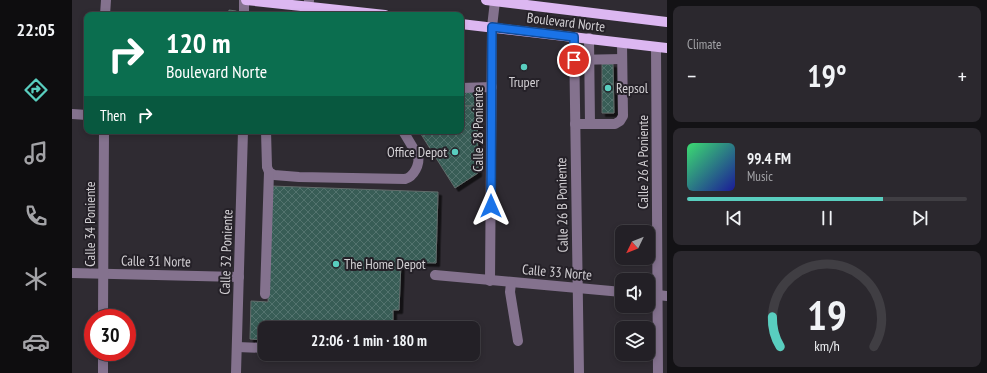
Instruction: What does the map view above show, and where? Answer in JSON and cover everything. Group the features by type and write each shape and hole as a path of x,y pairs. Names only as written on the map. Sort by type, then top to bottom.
{"main road":[{"path":"245,0 350,12"},
{"name":"Boulevard Norte","path":"491,0 667,22"},
{"name":"Boulevard Norte","path":"464,24 667,48"}],"street":[{"path":"105,12 106,0"},
{"path":"244,12 245,0"},
{"name":"Calle 28 Poniente","path":"490,281 492,87 491,0"},
{"name":"Calle 26 B Poniente","path":"574,37 579,373"},
{"path":"589,38 590,124"},
{"path":"575,124 615,124 620,121 623,116 622,43"},
{"name":"Calle 26 A Poniente","path":"656,46 662,176 658,295 658,373"},
{"path":"574,60 622,59"},
{"path":"464,88 492,87"},
{"path":"72,114 84,115"},
{"name":"Calle 34 Poniente","path":"103,309 104,134"},
{"name":"Calle 32 Poniente","path":"236,373 243,134"},
{"path":"265,294 269,172 267,167 266,134"},
{"path":"269,172 274,175 299,177 409,178 419,160 404,134"},
{"name":"Calle 31 Norte","path":"72,273 239,277"},
{"name":"Calle 33 Norte","path":"435,275 615,291"},
{"path":"511,283 510,292 518,341"},
{"path":"237,347 258,348"},
{"path":"103,361 103,373"}],"building":[{"path":"229,10 238,12 229,12"},
{"name":"Repsol","path":"602,64 613,64 614,113 602,113"},
{"path":"464,91 479,91 480,106 464,106"},
{"name":"Office Depot","path":"464,106 477,106 478,173 455,188 421,134 464,134"},
{"path":"271,186 438,192 436,263 401,262 399,310 393,310 393,321 258,321 258,340 250,339 251,301 268,302"}],"place":[{"name":"Truper","path":"524,67"},
{"name":"Repsol","path":"608,88"},
{"name":"Office Depot","path":"455,152"},
{"name":"The Home Depot","path":"336,264"}],"route":[{"path":"491,206 492,27 574,37 574,60"}]}
